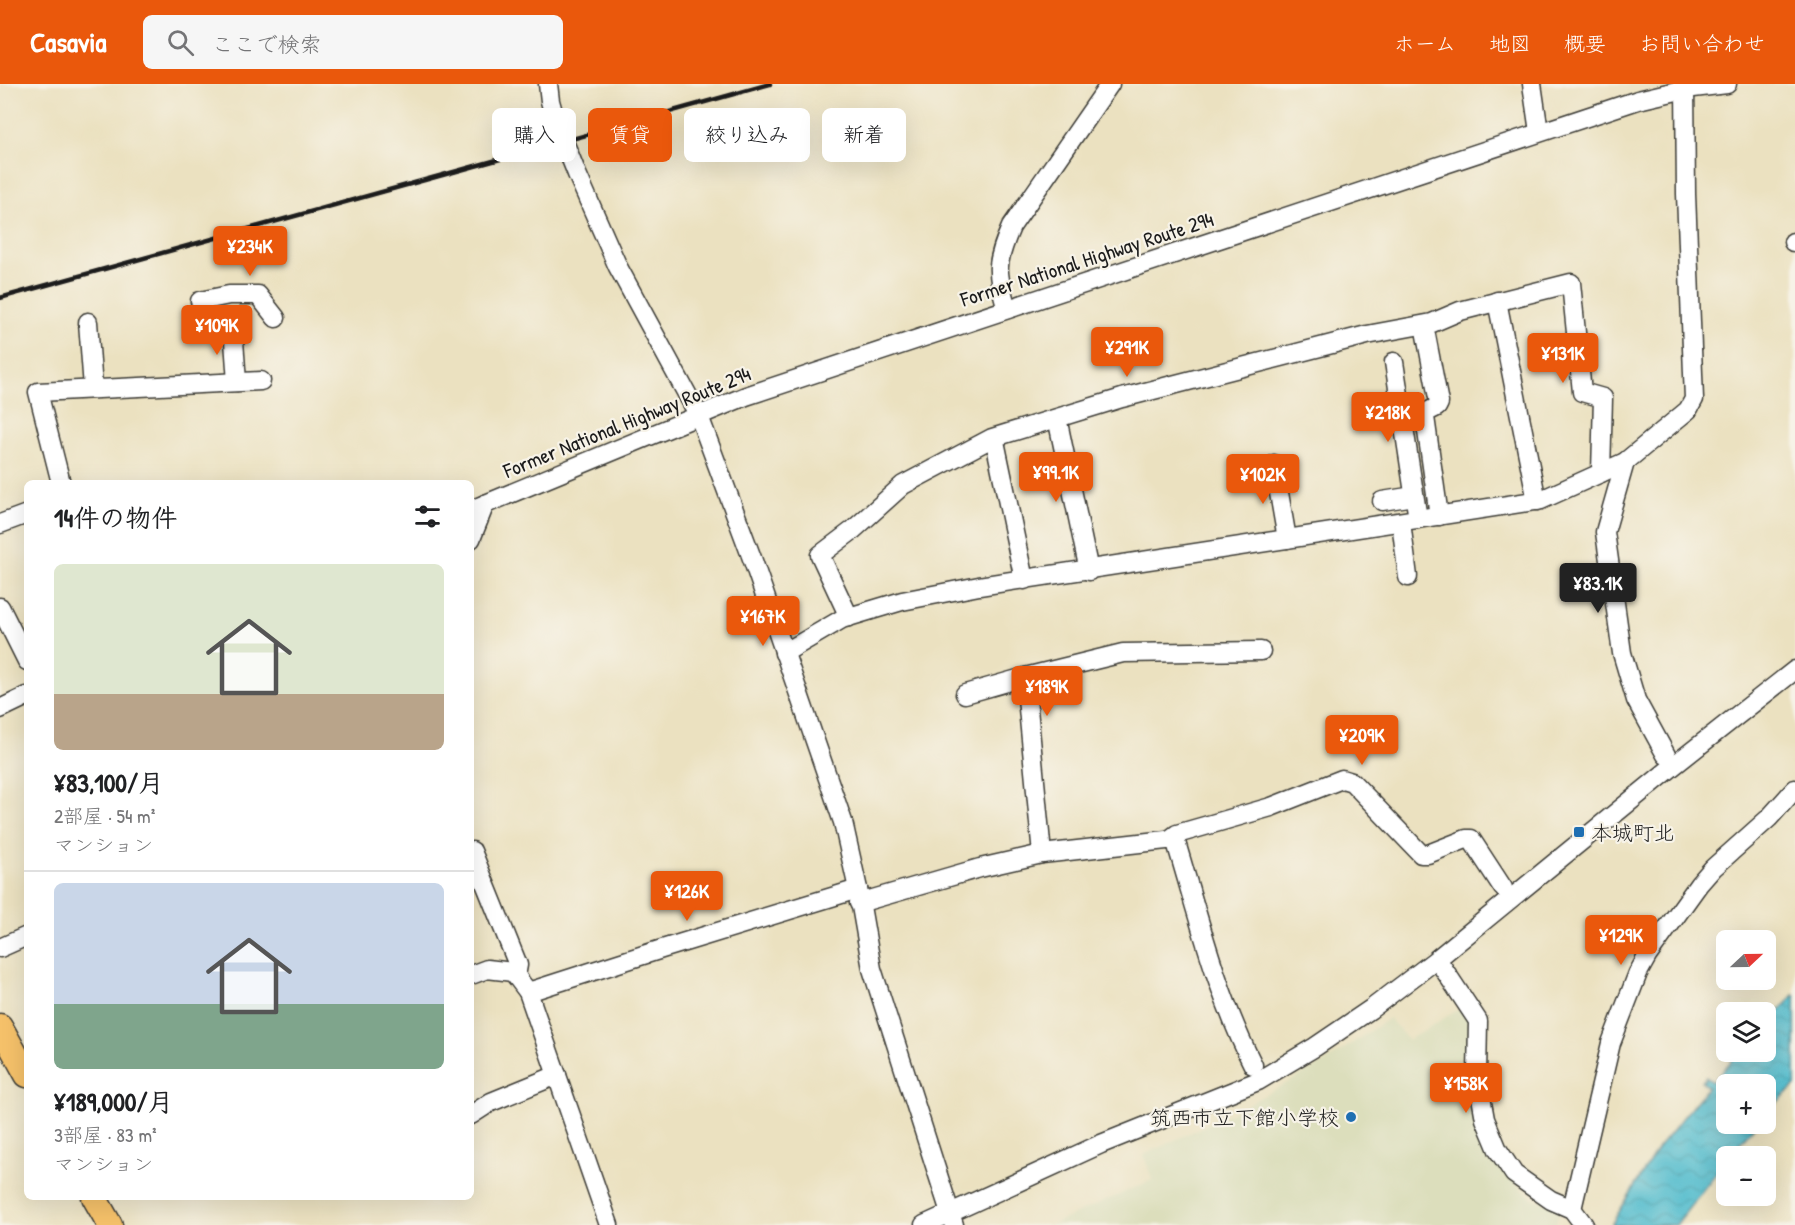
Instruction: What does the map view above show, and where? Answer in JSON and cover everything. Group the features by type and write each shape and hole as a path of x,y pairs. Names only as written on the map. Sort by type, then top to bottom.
{"main road":[{"path":"0,1026 24,1070"},
{"path":"96,1200 110,1225"}],"street":[{"path":"548,84 555,119 618,267 699,416 784,653 843,822 872,969 952,1220"},
{"path":"1007,309 998,276 1000,252 1011,227 1110,84"},
{"path":"1532,84 1539,132"},
{"name":"Former National Highway Route 294","path":"478,507 746,396 1638,100 1685,87 1727,84"},
{"path":"784,653 842,619 902,601 979,586 1537,501 1625,462 1688,410 1694,399 1686,194 1685,87"},
{"path":"849,617 820,555 853,530 903,485 992,438 1122,398 1367,335 1424,325 1460,311 1571,283 1582,392 1603,398 1601,473"},
{"path":"200,301 229,295 258,295 276,318"},
{"path":"1497,301 1537,501"},
{"path":"88,322 93,388"},
{"path":"1424,325 1439,403 1437,407 1427,412 1425,417 1439,516"},
{"path":"233,327 237,382"},
{"path":"1394,362 1414,496 1410,521 1408,577"},
{"path":"60,480 38,392 261,381"},
{"path":"1059,427 1089,571"},
{"path":"996,446 1024,580"},
{"path":"1625,462 1605,532 1608,554 1622,653 1636,700 1666,755"},
{"path":"1275,464 1287,539"},
{"path":"1382,501 1414,496"},
{"path":"474,525 478,507"},
{"path":"0,524 24,515"},
{"path":"0,607 24,655"},
{"path":"964,694 1123,653 1261,651"},
{"path":"924,1225 952,1220 1101,1144 1258,1081 1316,1047 1437,959 1795,670"},
{"path":"1025,677 1042,854"},
{"path":"0,709 24,697"},
{"path":"1169,840 1178,834 1271,807 1342,779 1352,782 1421,854 1428,854 1466,838 1471,839 1503,888"},
{"path":"1572,1209 1611,1043 1638,973 1655,946 1713,868 1769,818 1795,789"},
{"path":"528,992 662,949 859,896 1042,854 1175,839 1212,960 1239,1037 1253,1065"},
{"path":"474,856 518,965 516,976"},
{"path":"0,948 24,937"},
{"path":"1437,959 1479,1021 1477,1075 1485,1119 1498,1150 1514,1174 1532,1189 1572,1209 1584,1225"},
{"path":"474,974 487,969 513,972 528,992 609,1225"},
{"path":"474,1113 490,1102 557,1075"}],"shaded area":[{"name":"筑西市立下館小学校","path":"1464,1006 1473,1024 1472,1080 1517,1185 1532,1198 1561,1208 1555,1225 1051,1225 1152,1180 1144,1155 1237,1110 1322,1064 1389,1018 1408,1040"}],"water":[{"path":"1795,994 1795,1086 1776,1103 1776,1074 1720,1074 1730,1062 1776,1062 1776,1014"},
{"path":"1706,1077 1713,1082 1716,1079 1716,1134 1748,1134 1737,1146 1716,1146 1716,1173 1676,1225 1611,1225 1658,1148 1708,1087 1702,1082"}],"railway":[{"path":"0,298 770,84"}],"place":[{"name":"本城町北","path":"1579,832"},
{"name":"筑西市立下館小学校","path":"1351,1117"}]}
